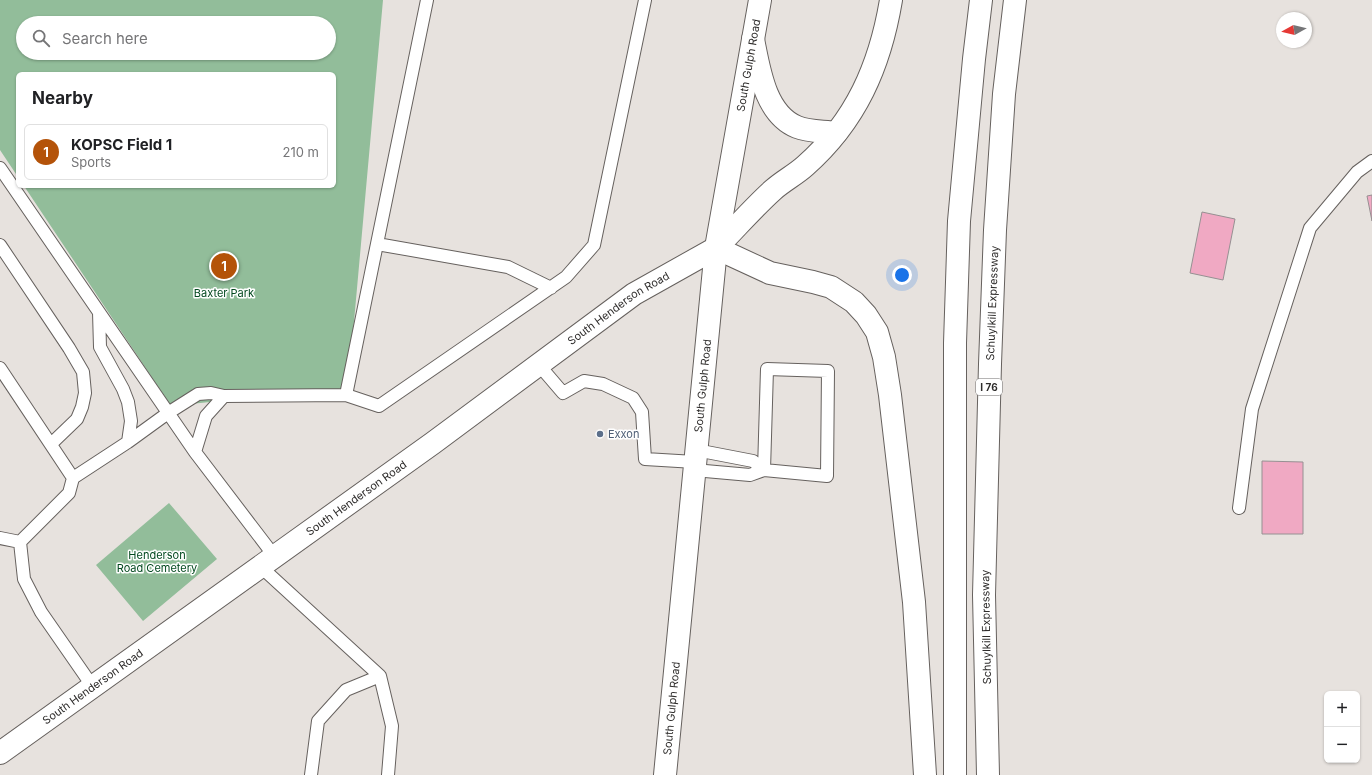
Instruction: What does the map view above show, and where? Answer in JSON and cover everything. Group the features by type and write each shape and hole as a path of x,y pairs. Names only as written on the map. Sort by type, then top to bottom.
{"main road":[{"name":"South Gulph Road","path":"665,775 716,248 760,0"},
{"name":"South Henderson Road","path":"0,753 427,448 634,294 716,248 774,189 804,167 836,133 859,99 874,67 886,27 891,0"},
{"path":"955,775 955,343 960,221 974,59 981,0"},
{"name":"Schuylkill Expressway","path":"988,775 984,595 990,364 995,230 1004,94 1016,0"},
{"path":"753,39 758,68 766,92 775,110 797,127 836,133"},
{"path":"716,248 770,273 831,287 854,302 866,315 877,332 884,357 890,395 914,602 925,775"}],"lane":[{"path":"346,395 427,0"},
{"path":"20,542 69,493 73,478 198,394 211,393 224,396 346,395 379,406 566,277 594,245 645,0"},
{"path":"1239,508 1252,409 1310,228 1358,172 1372,161"},
{"path":"0,168 195,452 268,562 380,676 392,726 388,775"},
{"path":"377,244 508,267 551,288"},
{"path":"0,245 69,348 82,372 85,393 82,408 77,419 51,444"},
{"path":"99,312 100,347 124,389 128,402 131,421 128,442"},
{"path":"539,365 563,393 584,381 603,384 633,398 642,412 645,459 753,461 764,470"},
{"path":"0,368 73,478"},
{"path":"695,461 750,475 764,470 826,476 828,371 768,369 764,470"},
{"path":"195,452 206,416 224,396"},
{"path":"0,538 20,542"},
{"path":"20,542 24,579 41,612 93,687"},
{"path":"311,775 318,722 346,690 380,676"}],"green space":[{"name":"Baxter Park","path":"0,0 383,0 348,388 171,406 25,188 336,188 336,72 16,72 16,174 0,150"},
{"name":"Henderson Road Cemetery","path":"169,503 217,559 143,621 96,565"}],"building":[{"path":"1372,195 1372,221 1367,196"},
{"path":"1202,212 1235,219 1223,280 1190,273"},
{"path":"1262,461 1303,462 1303,534 1262,534"}],"place":[{"name":"KOPSC Field 1","path":"224,266"},
{"name":"Exxon","path":"600,434"}]}
